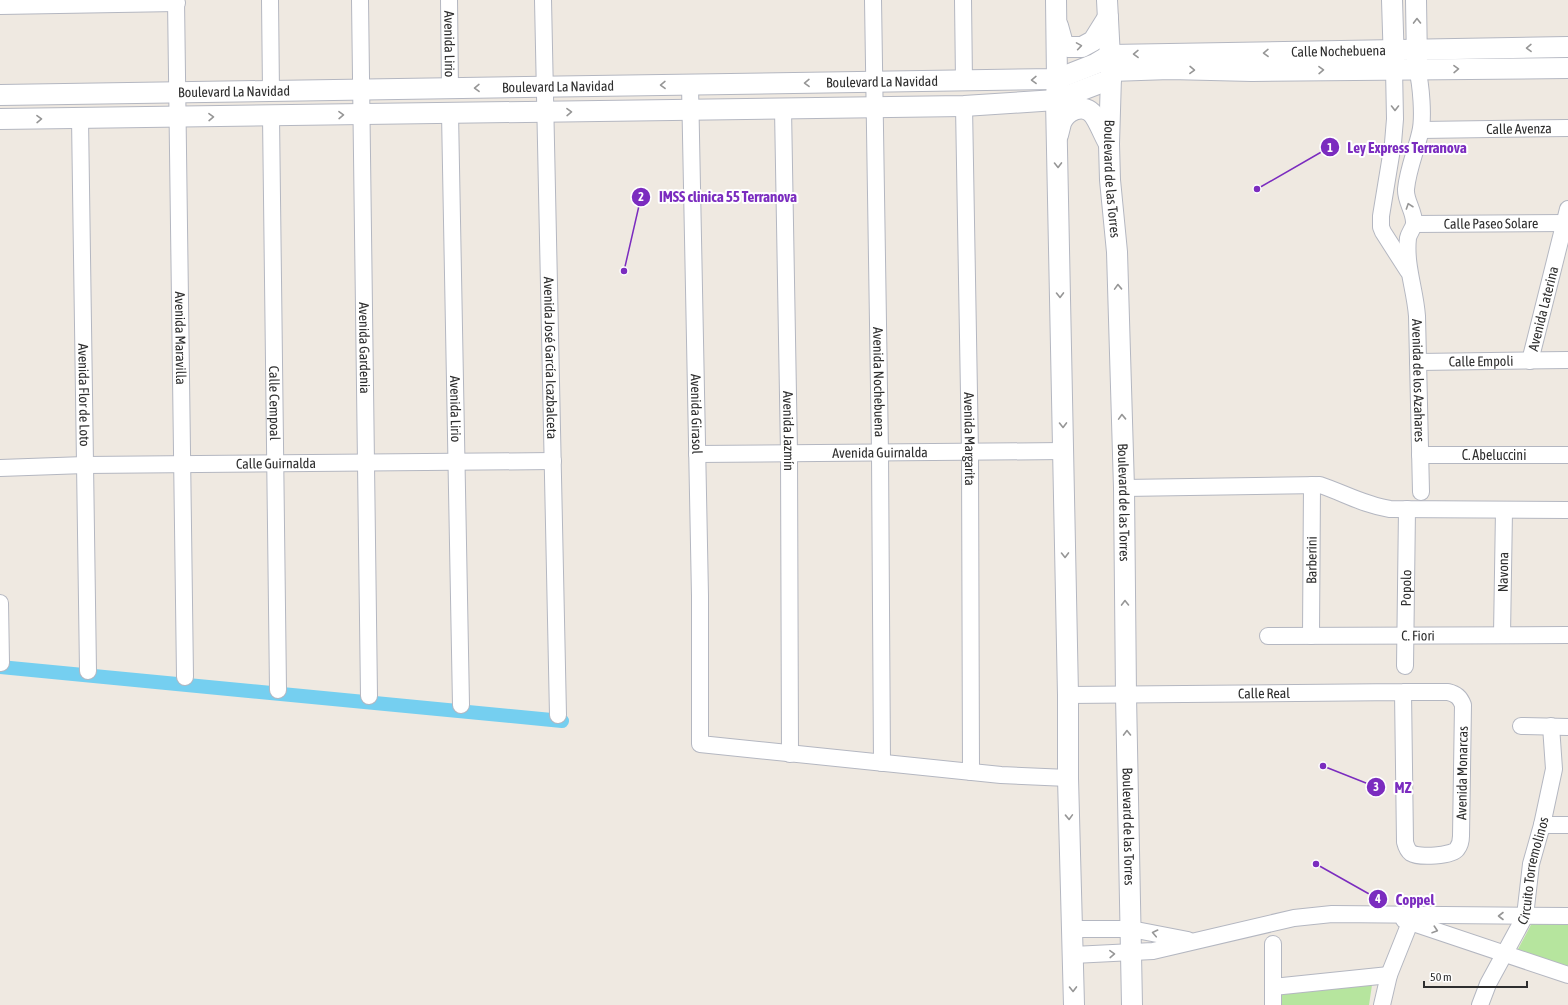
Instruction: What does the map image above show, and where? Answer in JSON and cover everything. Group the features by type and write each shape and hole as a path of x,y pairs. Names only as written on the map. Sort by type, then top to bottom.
{"street":[{"path":"270,0 271,92"},
{"name":"Avenida Gardenia","path":"360,0 369,696"},
{"name":"Avenida Lirio","path":"449,0 450,88"},
{"name":"Avenida José García Icazbalceta","path":"543,0 558,715"},
{"name":"Avenida Nochebuena","path":"873,0 880,453 882,763"},
{"path":"963,0 964,81"},
{"path":"1056,0 1056,100 1068,695 1068,778 1074,1005"},
{"name":"Avenida de los Azahares","path":"1392,0 1395,119 1393,143 1381,216 1381,227 1408,271 1416,303 1421,492"},
{"name":"Avenida de los Azahares","path":"1408,271 1412,214 1406,196 1406,190 1409,173 1421,130 1421,83 1417,60 1416,0"},
{"path":"0,6 176,1"},
{"name":"Avenida Maravilla","path":"176,1 185,677"},
{"path":"1056,22 1063,44 1068,47 1082,47 1093,41 1108,8"},
{"name":"Boulevard de las Torres","path":"1108,8 1110,68 1110,180 1117,252 1124,488 1126,695 1132,1005"},
{"name":"Calle Nochebuena","path":"1417,60 1568,47"},
{"name":"Calle Nochebuena","path":"1110,68 1394,60 1568,68"},
{"name":"Boulevard La Navidad","path":"0,95 271,92 450,88 545,88 1057,79 1089,67 1110,68"},
{"name":"Boulevard La Navidad","path":"0,120 964,106 1056,100 1110,68"},
{"name":"Avenida Girasol","path":"690,85 697,454 700,744 790,754"},
{"name":"Avenida Margarita","path":"964,106 970,452 971,772"},
{"path":"1057,139 1061,123 1066,115 1074,110 1082,108 1092,113 1109,144"},
{"name":"Avenida Jazmín","path":"783,109 789,454 790,754"},
{"name":"Avenida Lirio","path":"450,113 461,705"},
{"name":"Calle Cempoal","path":"271,116 278,690"},
{"name":"Avenida Flor de Loto","path":"80,118 88,671"},
{"name":"Calle Avenza","path":"1421,130 1568,128"},
{"name":"Calle Paseo Solare","path":"1387,237 1401,239 1411,230 1567,218"},
{"name":"Avenida Laterina","path":"1530,361 1567,218"},
{"name":"Calle Empoli","path":"1418,362 1568,360"},
{"name":"Avenida Guirnalda","path":"697,454 1063,451"},
{"name":"C. Abeluccini","path":"1420,455 1568,455"},
{"name":"Calle Guirnalda","path":"0,468 85,465 553,462"},
{"name":"Barberini","path":"1310,636 1312,485"},
{"path":"1124,488 1320,485 1374,507 1407,509 1568,510"},
{"name":"Popolo","path":"1405,666 1407,509"},
{"name":"Navona","path":"1502,635 1504,510"},
{"path":"0,602 1,663"},
{"name":"C. Fiori","path":"1268,636 1568,635"},
{"name":"Avenida Monarcas","path":"1403,692 1405,842 1411,853 1418,855 1452,853 1457,849 1461,836 1462,705 1459,696"},
{"name":"Calle Real","path":"1068,695 1448,692 1459,696"},
{"path":"1520,726 1568,727"},
{"name":"Circuito Torremolinos","path":"1480,1005 1488,984 1525,916 1531,864 1542,825 1554,769 1550,726"},
{"path":"790,754 1001,775 1068,778"},
{"path":"1542,825 1568,825"},
{"path":"1073,955 1153,951 1307,917 1332,914 1385,915 1412,919 1568,916"},
{"path":"1412,919 1568,975"},
{"path":"1382,1005 1389,975 1412,919"},
{"path":"1072,929 1131,929 1194,941"},
{"path":"1273,944 1274,1005"},
{"path":"1273,986 1389,975"}],"green space":[{"path":"1533,921 1568,921 1568,966 1517,951"},
{"path":"1372,985 1369,1005 1280,1005 1280,991"}],"waterway":[{"path":"0,667 562,721"}],"place":[{"name":"Ley Express Terranova","path":"1257,189"},
{"name":"IMSS clinica 55 Terranova","path":"624,271"},
{"name":"MZ","path":"1323,766"},
{"name":"Coppel","path":"1316,864"}]}
